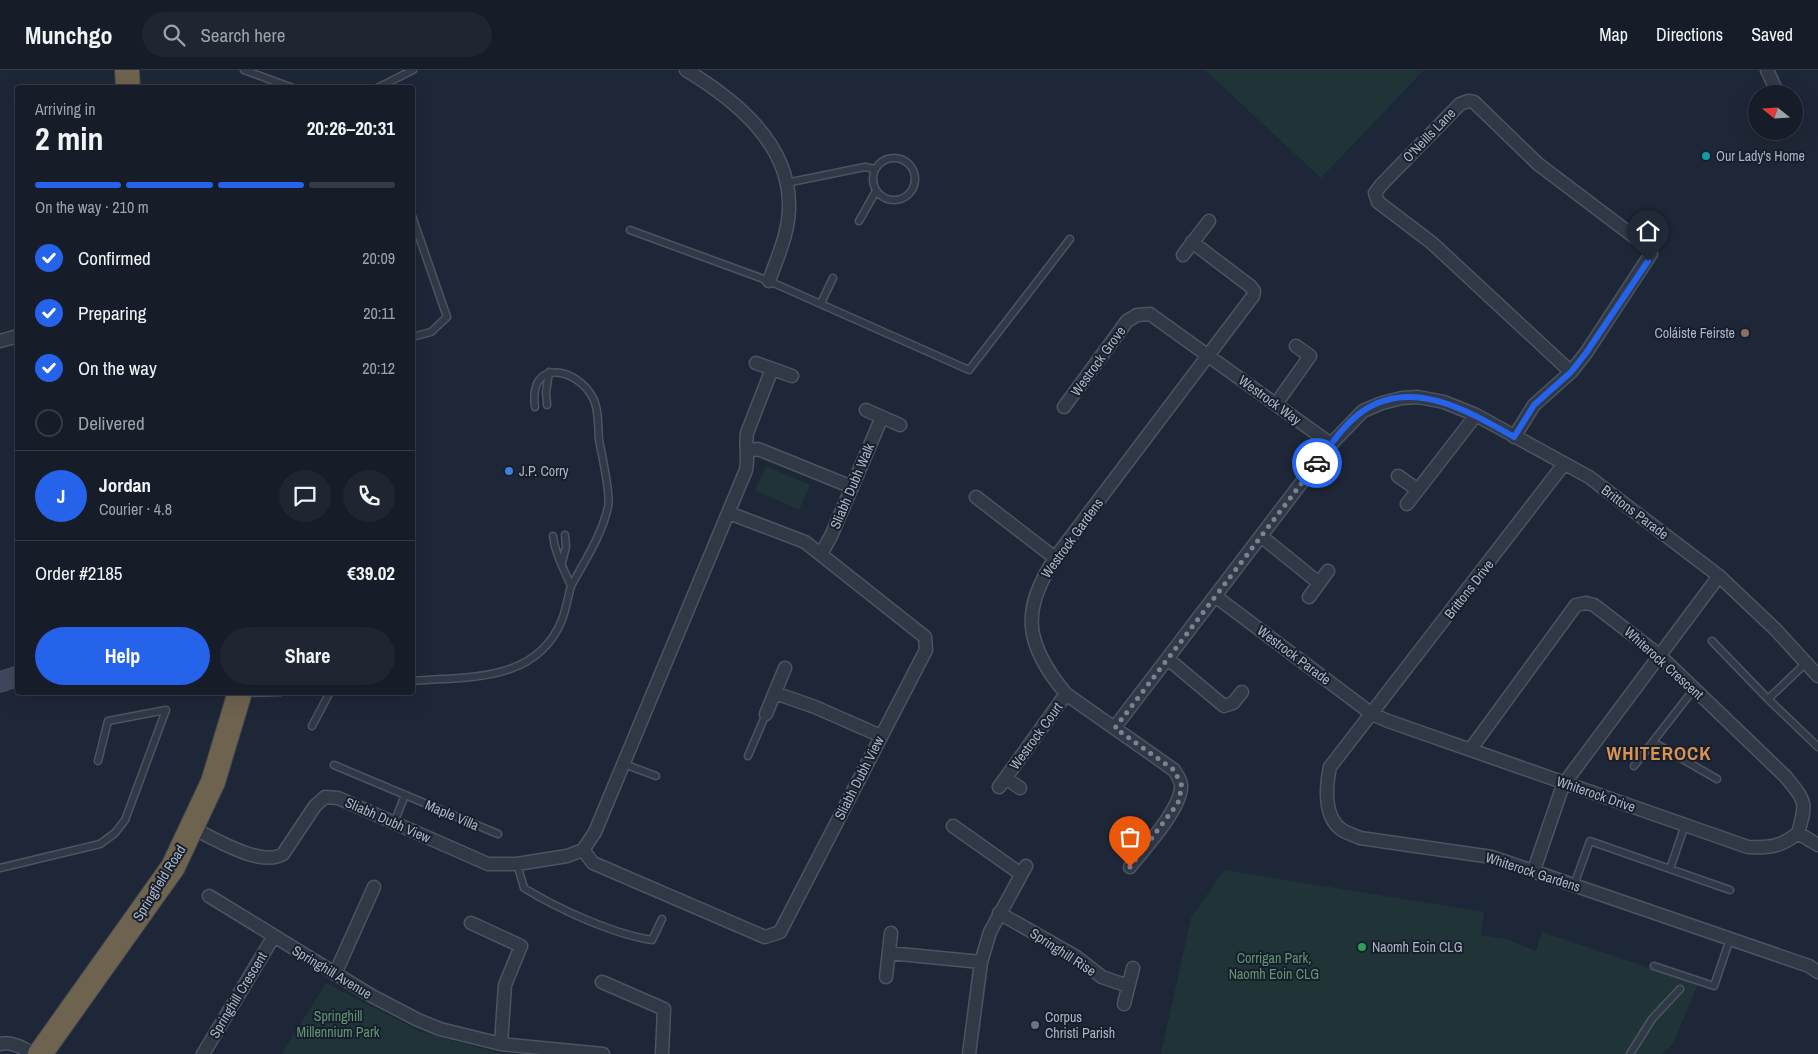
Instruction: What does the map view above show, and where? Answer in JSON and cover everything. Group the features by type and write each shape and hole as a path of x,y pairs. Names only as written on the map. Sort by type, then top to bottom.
{"highway":[{"path":"127,70 128,85"},
{"name":"Springfield Road","path":"40,1054 162,883 192,828 222,756 239,695"}],"street":[{"path":"686,70 736,105 761,130 773,149 786,183 789,203 786,232 769,281"},
{"path":"1767,70 1774,85"},
{"name":"O'Neills Lane","path":"1514,437 1534,405 1571,372 1651,254 1649,248 1538,164 1474,102 1468,101 1460,104 1381,186 1376,194 1378,202 1432,243 1571,372"},
{"path":"1182,255 1209,221"},
{"name":"Westrock Gardens","path":"1130,867 1178,803 1182,786 1174,770 1066,694 1051,676 1037,649 1030,626 1032,601 1041,579 1055,558 1253,296 1254,291 1192,242"},
{"name":"Westrock Grove","path":"1064,407 1127,321 1137,316 1150,314 1209,355"},
{"path":"0,341 15,337"},
{"path":"1276,404 1310,356 1296,346"},
{"name":"Westrock Way","path":"1209,355 1331,444"},
{"path":"756,363 792,376"},
{"path":"583,850 595,832 742,480 749,461 747,433 772,369"},
{"name":"Brittons Parade","path":"1115,728 1331,444 1363,411 1382,402 1402,398 1418,397 1444,402 1476,415 1589,477 1719,576 1776,630 1818,676"},
{"path":"866,410 900,424"},
{"path":"1407,504 1476,415"},
{"name":"Sliabh Dubh Walk","path":"821,554 831,536 882,417"},
{"path":"748,451 758,449 852,487"},
{"name":"Brittons Drive","path":"1372,714 1564,464"},
{"path":"1398,476 1418,490"},
{"path":"976,497 1055,558"},
{"name":"Sliabh Dubh View","path":"192,828 236,849 269,859 283,854 315,806 325,797 338,798 488,864 517,864 567,856 583,850 593,863 765,937 780,932 926,650 925,637 805,542 729,513"},
{"path":"1262,537 1320,583"},
{"path":"1309,597 1328,572"},
{"path":"1534,870 1565,783 1719,576"},
{"name":"Westrock Parade","path":"1215,596 1372,714"},
{"name":"Whiterock Crescent","path":"1470,750 1576,605 1586,603 1594,605 1659,655 1786,777 1802,797 1804,810 1798,833"},
{"path":"1168,659 1224,706 1233,703 1242,692"},
{"path":"766,714 785,668"},
{"path":"0,682 15,677"},
{"path":"775,692 881,736"},
{"name":"Westrock Court","path":"1020,788 1003,782 1066,694"},
{"name":"Whiterock Drive","path":"1372,714 1748,847 1771,848 1786,843 1798,833"},
{"name":"Whiterock Gardens","path":"1372,714 1330,767 1326,787 1328,808 1340,829 1360,838 1492,857 1809,966 1818,972"},
{"path":"953,826 1023,870 990,932 982,962 970,1054"},
{"path":"1798,833 1818,845"},
{"path":"335,974 374,887"},
{"name":"Springhill Avenue","path":"209,896 335,974 418,1020 440,1029 501,1044 550,1052 603,1054"},
{"name":"Springhill Rise","path":"999,913 1075,956 1102,977 1128,986"},
{"path":"471,923 521,946 505,985 501,1044"},
{"path":"886,978 891,933"},
{"name":"Springhill Crescent","path":"202,1054 274,936"},
{"path":"889,953 982,962"},
{"path":"1124,1004 1133,968"},
{"path":"602,982 664,1009 662,1054"},
{"path":"0,1044 5,1043 22,1047 33,1054"}],"lane":[{"path":"244,70 285,85"},
{"path":"383,85 413,70"},
{"path":"895,158 906,162 911,167 915,178 912,190 897,200 885,199 876,191 872,180 875,169 883,161 895,158"},
{"path":"786,183 865,167 875,169"},
{"path":"859,221 876,191"},
{"path":"415,225 447,317 431,332 415,336"},
{"path":"630,230 769,281 970,370 1070,239"},
{"path":"821,303 833,278"},
{"path":"547,405 546,392 549,372"},
{"path":"415,681 490,674 514,669 534,658 554,635 562,619 571,586 594,543 609,506 594,399 580,383 560,373 549,372 541,376 533,394 535,407"},
{"path":"562,563 566,547 564,535"},
{"path":"553,536 555,553 562,563 571,586"},
{"path":"1712,641 1818,747"},
{"path":"1768,699 1806,663"},
{"path":"1634,766 1694,689"},
{"path":"312,726 328,695"},
{"path":"0,868 100,844 115,833 126,820 166,710 108,721 98,761"},
{"path":"748,756 766,714"},
{"path":"1653,742 1717,779"},
{"path":"624,764 656,776"},
{"name":"Maple Villa","path":"334,765 498,834"},
{"path":"394,823 405,795"},
{"path":"1670,869 1686,825"},
{"path":"1574,886 1590,841 1730,890"},
{"path":"517,864 524,888 545,901 633,937 652,940 662,919"},
{"path":"1654,966 1714,986 1730,939"},
{"path":"1630,1054 1652,1019 1680,989"}],"green space":[{"path":"1205,70 1424,70 1321,178"},
{"path":"766,466 810,485 799,510 755,490"},
{"name":"Corrigan Park, Naomh Eoin CLG","path":"1224,870 1484,912 1481,935 1506,939 1536,951 1542,932 1698,984 1673,1044 1662,1054 1161,1054 1191,918"},
{"name":"Springhill Millennium Park","path":"326,983 421,1032 502,1054 282,1054"}],"way so far":[{"path":"1130,867 1178,803 1182,786 1174,770 1115,728 1317,463"}],"place":[{"name":"Our Lady's Home","path":"1706,156"},
{"name":"Coláiste Feirste","path":"1745,333"},
{"name":"J.P. Corry","path":"509,471"},
{"name":"Naomh Eoin CLG","path":"1362,947"},
{"name":"Corpus Christi Parish","path":"1035,1025"}],"district":[{"name":"WHITEROCK","path":"1659,753"}],"route":[{"path":"1317,463 1331,444 1363,411 1382,402 1402,398 1418,397 1444,402 1476,415 1514,437 1534,405 1571,372 1586,353 1648,261"}]}
